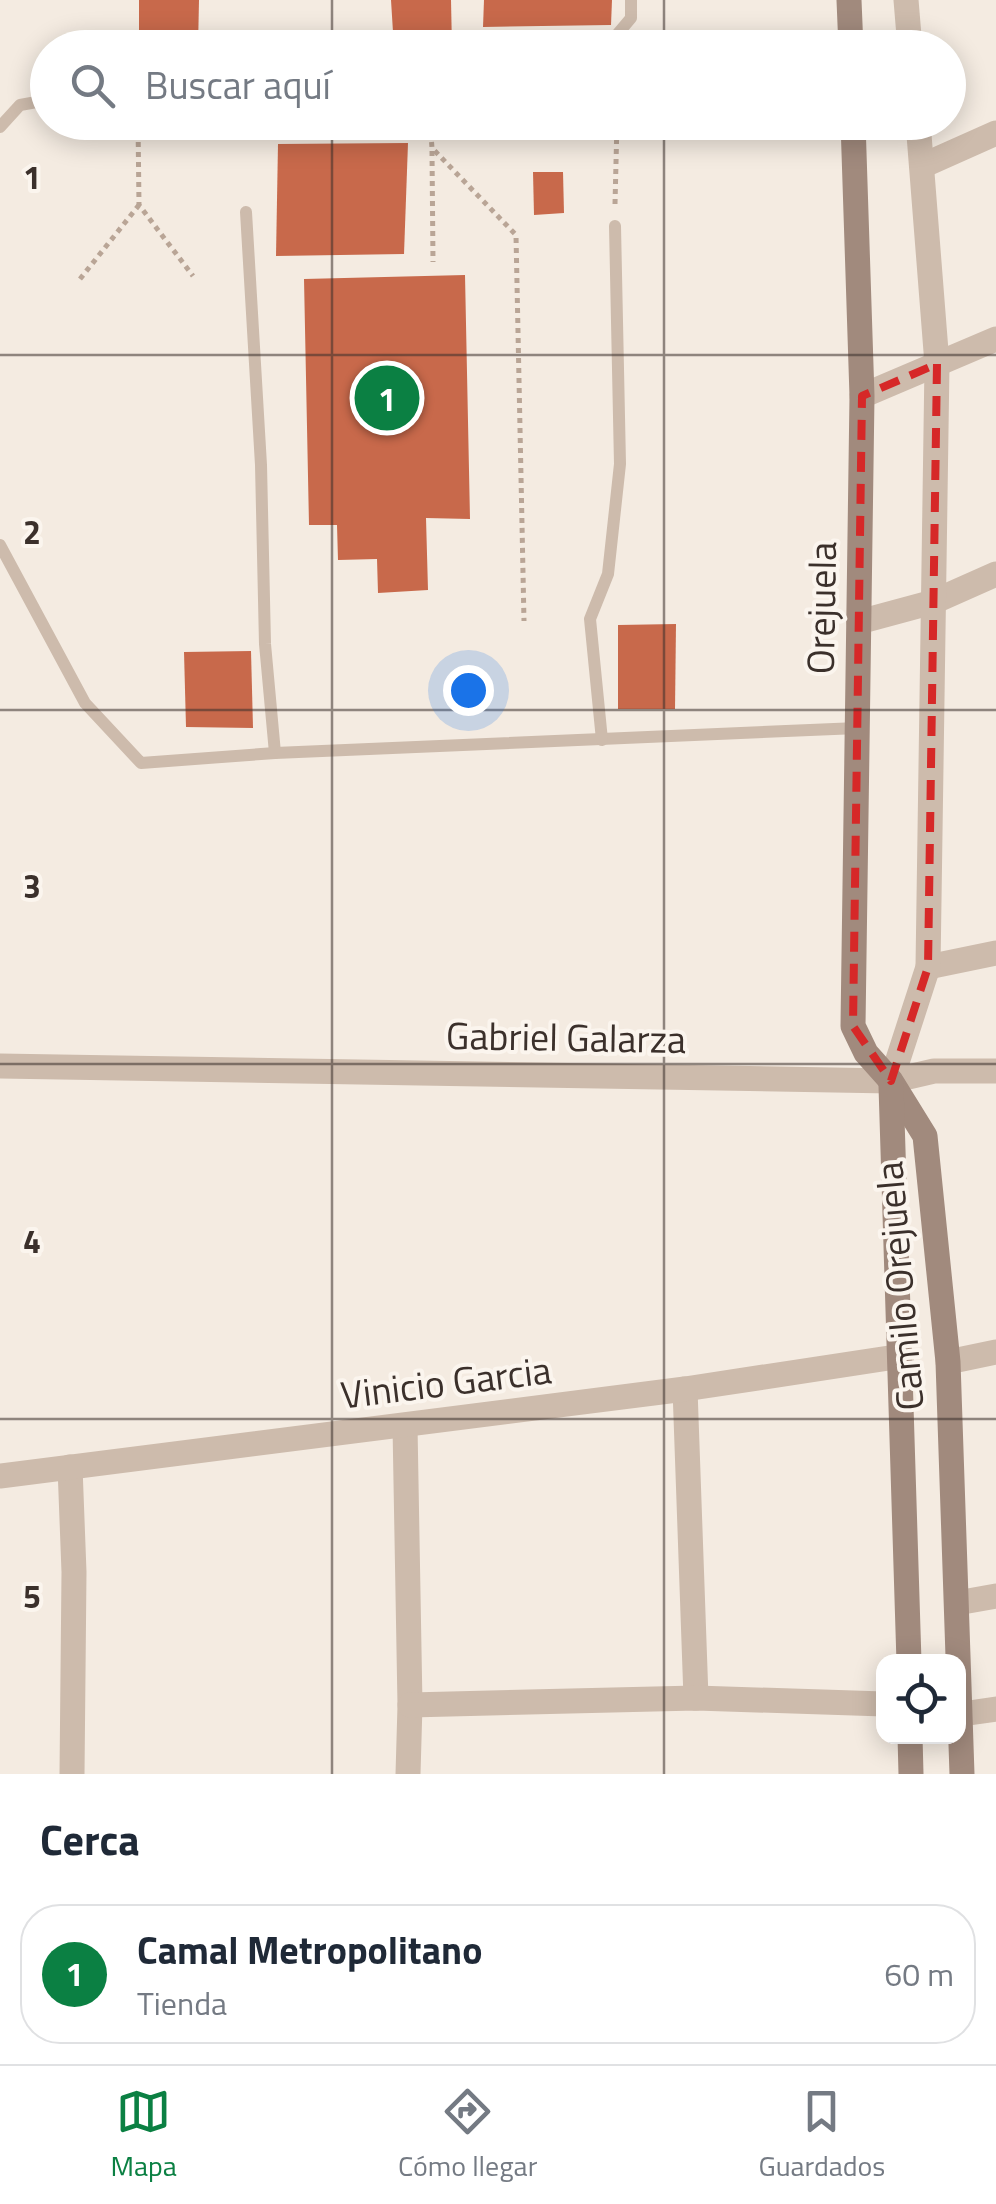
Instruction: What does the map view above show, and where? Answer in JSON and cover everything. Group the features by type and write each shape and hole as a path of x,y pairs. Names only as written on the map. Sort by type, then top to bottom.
{"street":[{"path":"849,0 850,30"},
{"path":"906,0 908,30"},
{"path":"922,166 996,133"},
{"name":"Orejuela","path":"854,140 862,396 854,1026 866,1053 891,1082"},
{"path":"891,1082 928,967 937,364 920,140"},
{"path":"862,396 996,339"},
{"path":"859,622 932,602 996,574"},
{"path":"928,967 996,953"},
{"name":"Gabriel Galarza","path":"0,1066 891,1082 934,1071 996,1071"},
{"name":"Camilo Orejuela","path":"891,1082 908,1654"},
{"name":"Camilo Orejuela","path":"891,1082 925,1136 948,1362 959,1654"},
{"path":"948,1362 996,1352"},
{"name":"Vinicio Garcia","path":"0,1476 685,1389 902,1356"},
{"path":"685,1389 696,1698"},
{"path":"405,1426 408,1774"},
{"path":"70,1467 74,1572 72,1774"},
{"path":"957,1603 996,1596"},
{"path":"410,1705 696,1698 876,1704"},
{"path":"966,1713 996,1709"},
{"path":"910,1744 912,1774"},
{"name":"Camilo Orejuela","path":"962,1744 962,1774"}],"lane":[{"path":"621,30 631,18 631,0"},
{"path":"0,127 20,105 30,103"},
{"path":"246,212 262,465 265,644 275,753"},
{"path":"602,740 590,619 608,574 620,464 615,226"},
{"path":"0,546 85,703 141,764 275,753 858,728"}],"path":[{"path":"138,140 138,205 194,276"},
{"path":"431,140 433,262"},
{"path":"615,226 616,140"},
{"path":"432,148 516,235 524,621"},
{"path":"80,278 138,205"}],"highlighted area":[{"path":"937,364 928,967 891,1081 853,1026 862,396"}],"building":[{"path":"139,0 199,0 198,30 139,30"},
{"path":"391,0 451,0 452,30 393,30"},
{"path":"484,0 612,0 611,25 483,27"},
{"path":"408,143 404,254 276,256 278,144"},
{"path":"533,172 563,172 564,213 534,215"},
{"path":"465,275 470,519 426,518 428,590 378,593 377,559 338,560 337,525 309,525 304,279"},
{"path":"676,624 675,709 618,709 618,625"},
{"path":"251,651 253,728 186,727 184,652"}],"place":[{"name":"Camal Metropolitano","path":"387,398"}]}
